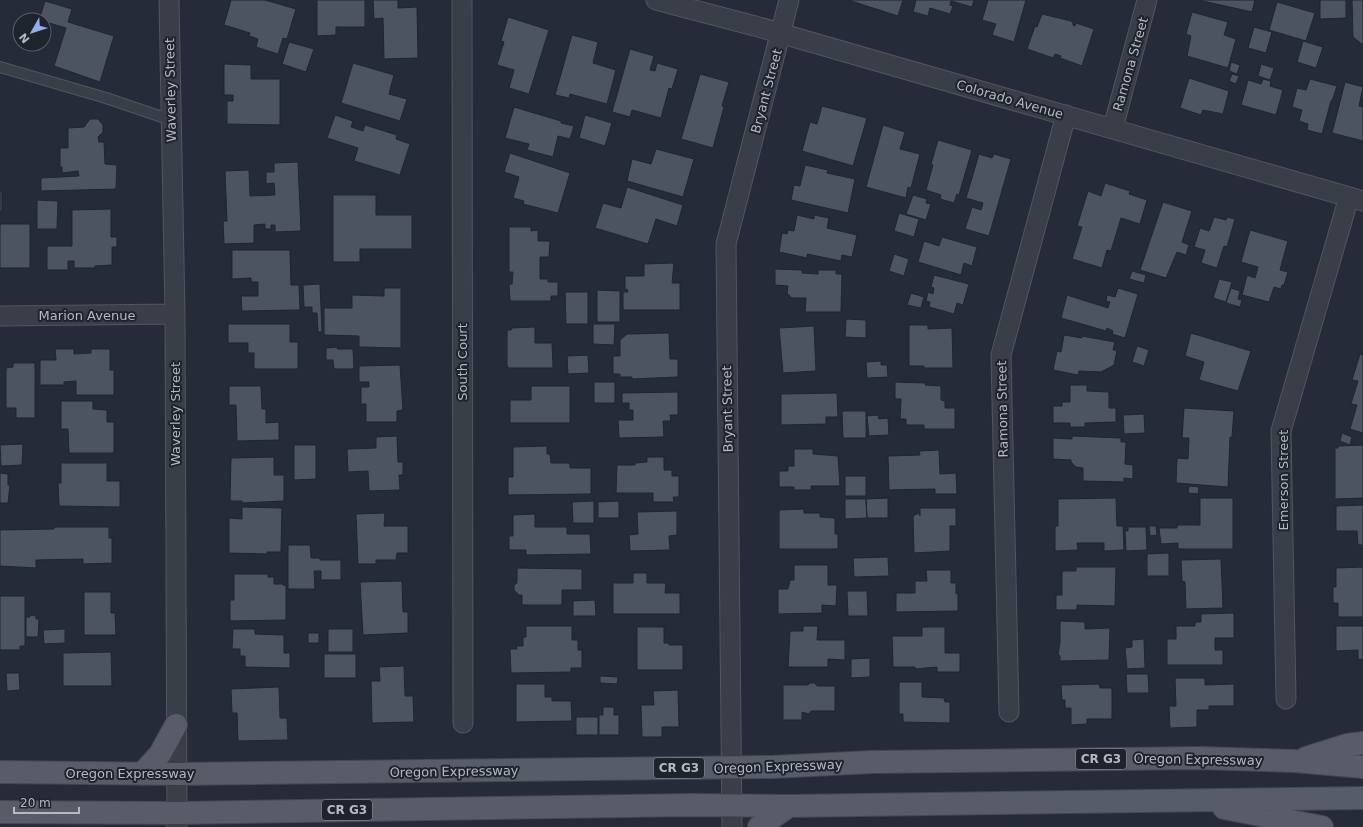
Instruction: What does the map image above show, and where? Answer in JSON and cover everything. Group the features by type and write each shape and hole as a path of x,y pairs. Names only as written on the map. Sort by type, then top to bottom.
{"main road":[{"path":"142,774 160,754 176,725"},
{"path":"1295,761 1347,745 1363,743"},
{"name":"Oregon Expressway","path":"0,772 178,774 732,767 872,762 1199,758 1295,761 1363,768"},
{"name":"CR G3","path":"0,812 177,820 233,812 732,804 788,806 1363,798"},
{"path":"1186,800 1322,827"},
{"path":"759,827 788,806"},
{"path":"208,827 233,812"}],"street":[{"name":"Waverley Street","path":"168,0 175,314 177,820"},
{"name":"South Court","path":"462,0 463,724"},
{"name":"Colorado Avenue","path":"656,0 781,33 1356,199"},
{"name":"Bryant Street","path":"732,827 726,244 789,0"},
{"name":"Ramona Street","path":"1112,128 1147,0"},
{"name":"Ramona Street","path":"1009,712 1001,355 1066,115"},
{"name":"Emerson Street","path":"1286,699 1281,431 1356,199"},
{"name":"Marion Avenue","path":"0,316 175,314"}],"lane":[{"path":"0,67 106,98 171,120"}],"building":[{"path":"231,0 265,0 296,9 287,39 283,38 278,54 256,47 258,39 249,36 250,33 224,25"},
{"path":"317,0 365,0 365,27 336,27 336,35 317,36"},
{"path":"373,0 398,0 398,8 417,7 418,58 384,59 383,18 374,19"},
{"path":"848,0 903,0 898,16"},
{"path":"916,0 974,0 972,7 951,1 950,5 953,6 950,14 930,8 928,16 913,12"},
{"path":"988,0 1026,0 1014,42 992,35 996,24 982,20"},
{"path":"1198,0 1255,0 1252,12"},
{"path":"1320,0 1346,0 1346,18 1320,19"},
{"path":"1352,0 1363,0 1363,45 1353,37"},
{"path":"45,1 72,9 68,22 114,36 100,82 54,66 66,28 52,24 52,12 42,12"},
{"path":"1277,2 1315,13 1306,41 1269,30"},
{"path":"1192,12 1228,22 1224,35 1236,39 1228,68 1187,56 1191,36 1186,34"},
{"path":"1042,14 1071,21 1075,26 1076,23 1094,29 1082,66 1060,58 1061,56 1055,54 1053,58 1027,49 1035,26 1037,27"},
{"path":"508,17 549,30 529,94 509,88 514,70 497,65 504,42 501,41"},
{"path":"1254,27 1272,32 1266,53 1248,48"},
{"path":"572,35 598,42 593,63 616,70 607,104 570,94 569,98 555,95"},
{"path":"1303,41 1323,47 1316,68 1297,62"},
{"path":"289,42 314,49 306,72 282,64"},
{"path":"630,49 654,56 650,70 655,71 657,63 678,69 672,89 669,88 661,118 632,110 630,117 612,112"},
{"path":"1231,62 1240,65 1237,74 1229,71"},
{"path":"353,63 394,75 389,94 407,99 400,121 341,103"},
{"path":"224,64 251,65 251,79 280,79 280,125 227,124 227,101 233,101 233,95 224,95"},
{"path":"1261,64 1274,68 1270,80 1258,76"},
{"path":"700,74 729,82 713,148 681,139"},
{"path":"1232,74 1239,76 1236,84 1229,81"},
{"path":"1189,78 1229,91 1223,114 1203,110 1201,115 1180,108"},
{"path":"1263,79 1271,81 1270,86 1283,90 1276,115 1241,105 1248,80 1261,84"},
{"path":"1310,79 1337,86 1331,101 1322,134 1307,130 1308,124 1299,121 1302,110 1292,107 1297,88 1306,90"},
{"path":"1345,82 1363,87 1359,106 1363,107 1363,141 1332,133"},
{"path":"822,106 867,118 853,166 802,151 810,122 817,124"},
{"path":"514,107 574,126 570,139 558,136 553,157 527,150 529,144 505,138"},
{"path":"335,115 353,121 351,127 363,131 365,125 397,135 396,139 410,144 400,175 354,161 358,148 327,138"},
{"path":"585,115 612,123 605,146 579,138"},
{"path":"90,119 98,119 103,125 103,132 98,137 99,142 104,142 105,164 117,165 116,189 41,191 41,178 79,176 78,171 62,173 62,167 60,167 60,148 68,148 68,128 84,127"},
{"path":"883,125 905,132 900,149 920,154 911,188 908,187 906,198 866,187"},
{"path":"938,140 972,150 959,195 957,194 954,203 940,199 941,195 926,190 933,165 931,164"},
{"path":"656,149 694,159 683,197 627,181 632,159 651,164"},
{"path":"510,153 570,173 558,213 523,204 524,201 513,198 519,177 504,172"},
{"path":"979,154 992,158 994,154 1011,159 989,236 965,229 972,207 981,210 983,203 966,198"},
{"path":"298,162 301,231 275,232 275,225 271,225 271,229 265,229 265,224 254,225 254,243 224,244 223,221 227,221 225,171 249,170 250,196 275,195 274,183 266,184 266,172 274,172 274,163"},
{"path":"805,165 828,170 827,173 855,179 848,213 791,200 794,185 800,186"},
{"path":"1105,183 1130,191 1129,194 1147,200 1140,224 1121,218 1111,251 1107,250 1102,268 1072,259 1082,227 1077,226 1088,191 1101,196"},
{"path":"627,187 683,205 677,226 656,219 648,244 595,228 603,203 621,208"},
{"path":"2,191 2,212 0,212 0,192"},
{"path":"333,195 376,195 376,215 412,215 412,249 360,249 360,262 333,262"},
{"path":"913,195 927,199 926,203 931,204 926,220 906,214"},
{"path":"37,200 58,201 57,229 37,229"},
{"path":"1163,202 1192,211 1182,242 1189,245 1186,255 1177,252 1166,278 1140,270"},
{"path":"111,209 111,237 117,237 117,247 112,247 112,265 95,266 95,268 74,268 74,261 68,261 68,270 47,270 47,246 72,246 72,210"},
{"path":"899,213 919,219 914,237 894,231"},
{"path":"797,215 814,219 814,215 829,218 827,228 857,235 852,257 842,255 841,261 807,254 807,258 779,252 782,233 787,234 788,230 794,231"},
{"path":"1214,217 1226,220 1227,217 1235,219 1227,247 1224,246 1217,268 1201,263 1205,250 1194,247 1200,228 1209,231"},
{"path":"0,224 30,224 30,268 0,268"},
{"path":"509,227 531,227 531,231 538,230 538,241 550,241 549,257 540,257 540,279 548,279 548,282 558,282 558,296 551,296 551,301 510,301 509,284 512,284 513,272 509,272"},
{"path":"1250,230 1288,241 1280,270 1288,272 1284,285 1282,285 1281,289 1274,287 1269,302 1242,295 1247,275 1255,278 1258,267 1241,262"},
{"path":"942,237 977,247 972,266 964,263 961,275 918,262 924,241 939,246"},
{"path":"232,250 290,250 291,285 299,285 300,310 242,311 241,296 258,296 258,282 251,282 251,278 232,279"},
{"path":"894,254 909,259 904,276 889,271"},
{"path":"674,263 672,283 680,283 680,310 623,310 623,292 628,292 627,289 625,290 625,276 644,276 644,264"},
{"path":"775,269 802,270 802,273 818,274 818,270 836,270 836,274 842,274 841,312 805,312 806,298 792,298 787,293 788,286 775,285"},
{"path":"1132,271 1146,275 1144,283 1129,279"},
{"path":"934,275 969,284 963,305 957,303 954,314 929,307 930,302 926,301 928,292 933,294 934,288 931,287"},
{"path":"1219,279 1232,282 1226,302 1213,298"},
{"path":"320,284 322,332 318,332 317,313 312,313 312,307 304,307 303,285"},
{"path":"384,288 401,288 401,348 359,347 359,336 324,335 324,308 352,308 352,295 384,296"},
{"path":"1118,288 1138,294 1125,338 1112,334 1113,331 1107,328 1106,331 1061,318 1067,295 1108,308 1110,302 1106,301 1107,295 1115,297"},
{"path":"1231,288 1240,291 1238,299 1242,300 1240,307 1226,303"},
{"path":"597,290 620,291 620,322 597,322"},
{"path":"565,292 588,292 588,324 566,324"},
{"path":"911,293 924,297 921,308 907,305"},
{"path":"846,319 866,320 866,338 845,337"},
{"path":"228,324 290,324 290,342 298,342 298,369 254,369 254,353 248,353 248,343 228,343"},
{"path":"593,324 615,324 614,345 593,344"},
{"path":"909,325 928,325 928,329 952,328 953,368 924,368 924,366 909,366"},
{"path":"814,326 816,371 783,373 779,328"},
{"path":"535,327 535,343 552,343 553,368 509,368 507,366 507,330 511,330 512,328"},
{"path":"669,333 670,359 678,359 678,377 632,379 632,377 620,377 620,374 613,374 613,356 620,356 620,340 627,334"},
{"path":"1191,333 1251,351 1238,391 1199,380 1204,362 1185,356"},
{"path":"1064,335 1082,338 1082,336 1115,342 1113,350 1117,350 1114,365 1101,372 1079,371 1078,375 1053,370 1057,351 1061,352"},
{"path":"1137,346 1149,350 1144,366 1132,362"},
{"path":"338,347 337,349 353,349 354,369 334,369 333,360 326,360 326,348"},
{"path":"55,349 74,349 74,354 91,353 91,349 110,349 110,370 114,370 114,395 76,395 76,381 64,382 64,385 40,385 40,360 56,360"},
{"path":"1360,354 1363,355 1363,433 1350,429 1357,405 1351,404 1358,381 1352,380"},
{"path":"588,355 589,373 568,374 567,356"},
{"path":"881,361 881,365 887,365 888,377 867,378 866,362"},
{"path":"13,363 35,363 35,418 16,418 16,408 6,408 6,368 13,367"},
{"path":"400,365 403,410 397,411 397,422 366,422 366,404 361,404 361,387 369,387 369,382 359,382 359,366"},
{"path":"594,382 615,382 615,403 594,403"},
{"path":"895,382 926,383 925,385 941,386 941,400 945,401 945,408 955,408 955,429 924,429 924,425 906,425 906,419 900,419 901,399 895,399"},
{"path":"1070,385 1087,385 1087,391 1109,392 1109,408 1116,408 1116,422 1085,423 1085,427 1070,427 1070,423 1053,423 1053,406 1062,406 1062,402 1070,402"},
{"path":"229,386 261,386 262,409 266,409 266,423 279,422 279,440 237,441 236,405 229,405"},
{"path":"531,386 570,386 570,423 510,423 510,400 531,400"},
{"path":"678,392 678,415 670,415 671,421 663,421 664,437 619,438 618,420 633,420 633,410 629,410 629,403 622,403 622,393"},
{"path":"837,393 838,417 826,417 826,424 781,425 781,394"},
{"path":"61,401 93,401 93,409 107,410 107,422 114,422 114,453 69,453 68,429 61,429"},
{"path":"1184,408 1234,411 1232,437 1230,437 1228,487 1176,483 1177,458 1188,459 1189,438 1182,438"},
{"path":"842,411 866,411 866,438 843,438"},
{"path":"1144,414 1145,433 1124,434 1123,415"},
{"path":"878,415 879,419 888,418 889,435 869,436 867,416"},
{"path":"1342,433 1352,437 1350,445 1340,441"},
{"path":"397,436 398,462 403,462 403,475 399,475 400,490 369,491 368,471 348,472 347,449 376,448 376,437"},
{"path":"1072,436 1121,438 1121,442 1126,442 1125,464 1133,465 1133,479 1124,478 1124,482 1083,481 1083,468 1076,467 1071,460 1053,459 1053,438 1072,439"},
{"path":"23,444 22,465 1,466 0,445"},
{"path":"294,445 316,445 316,479 294,480"},
{"path":"1363,445 1363,498 1335,499 1335,448 1338,448 1338,446"},
{"path":"547,446 547,454 550,454 551,463 570,463 570,468 591,468 591,494 508,495 508,477 513,477 513,447"},
{"path":"794,449 813,449 813,454 838,456 840,486 811,486 811,490 794,490 794,487 779,487 779,471 788,471 788,466 794,466"},
{"path":"939,450 940,474 956,473 957,494 935,494 935,489 889,490 888,456 920,455 919,451"},
{"path":"274,457 274,475 284,475 284,501 242,503 242,501 230,501 231,458"},
{"path":"647,457 664,457 664,470 672,470 672,476 679,476 679,497 673,497 674,502 653,502 653,493 616,493 617,465 635,465 635,463 647,462"},
{"path":"61,463 107,463 107,481 120,481 120,507 59,506 58,483 61,483"},
{"path":"0,473 8,474 8,485 10,485 8,503 0,503"},
{"path":"845,476 866,476 866,496 845,496"},
{"path":"1189,486 1199,487 1198,494 1188,493"},
{"path":"888,498 888,518 867,518 866,499"},
{"path":"1116,498 1117,526 1123,526 1124,550 1104,551 1104,543 1077,543 1078,550 1055,551 1055,526 1058,526 1058,499"},
{"path":"1200,498 1233,498 1233,549 1178,549 1178,543 1161,544 1159,528 1177,528 1177,525 1200,525"},
{"path":"845,499 866,499 867,518 845,519"},
{"path":"594,501 594,523 573,523 572,502"},
{"path":"619,501 619,518 598,518 598,502"},
{"path":"1363,505 1363,545 1358,545 1357,531 1336,531 1336,506"},
{"path":"242,507 282,508 281,552 267,552 267,554 229,553 229,518 242,519"},
{"path":"920,508 956,508 956,526 950,526 950,551 914,553 913,516 919,513 920,516"},
{"path":"804,509 804,513 820,513 820,517 835,518 835,534 838,534 838,549 779,549 779,510"},
{"path":"677,511 677,535 669,536 670,550 630,551 629,535 638,534 637,512"},
{"path":"385,513 384,526 408,526 408,553 397,553 396,560 376,560 376,564 358,564 356,514"},
{"path":"535,514 535,527 567,527 567,534 590,534 591,554 526,555 526,550 509,550 509,536 513,536 513,515"},
{"path":"1149,526 1156,526 1157,535 1150,536"},
{"path":"54,527 109,527 109,538 112,538 112,563 83,564 83,559 36,560 36,568 0,566 0,530 54,529"},
{"path":"1128,527 1146,527 1147,550 1126,551 1125,531 1128,531"},
{"path":"288,545 310,545 311,558 320,558 320,560 341,560 341,580 321,580 321,571 314,571 315,589 288,589"},
{"path":"1169,553 1169,576 1147,576 1147,554"},
{"path":"888,557 889,576 854,577 853,558"},
{"path":"1221,559 1223,608 1186,609 1185,582 1182,581 1181,560"},
{"path":"794,565 828,565 828,585 837,585 836,606 822,605 822,613 778,614 778,589 788,589 790,580 794,580"},
{"path":"1076,567 1116,567 1115,606 1077,605 1077,610 1056,610 1056,595 1062,595 1062,571 1076,571"},
{"path":"1363,567 1363,617 1338,617 1338,603 1333,603 1333,587 1336,587 1336,568"},
{"path":"517,568 582,569 582,590 562,590 562,605 522,605 522,595 519,595 514,590 514,585 517,583"},
{"path":"926,570 951,570 951,583 956,583 956,594 958,593 958,611 896,612 896,593 915,593 915,581 927,581"},
{"path":"633,573 647,573 647,583 666,583 665,593 680,593 680,614 613,614 613,583 633,583"},
{"path":"234,574 268,574 268,577 274,577 274,584 283,584 286,586 286,620 230,621 230,600 234,600"},
{"path":"402,581 403,612 408,612 408,633 363,635 360,582"},
{"path":"847,591 867,591 868,616 848,616"},
{"path":"84,592 111,592 111,613 115,613 116,635 84,635"},
{"path":"0,596 25,596 25,646 20,646 20,650 0,650"},
{"path":"595,600 596,616 573,616 573,601"},
{"path":"1234,613 1234,638 1215,638 1215,650 1223,650 1223,665 1167,665 1167,639 1176,639 1176,626 1195,626 1195,622 1201,622 1201,614"},
{"path":"30,615 36,616 36,619 39,619 38,637 26,637 26,617 30,617"},
{"path":"1060,621 1085,622 1085,629 1110,628 1109,660 1060,661 1060,656 1058,654 1060,642"},
{"path":"526,626 572,626 572,640 578,640 578,650 582,650 582,668 571,668 571,672 511,673 510,649 517,649 516,646 523,646 523,637 526,637"},
{"path":"803,626 818,626 817,640 845,640 845,660 828,659 828,667 788,667 790,631 803,631"},
{"path":"1336,626 1363,626 1363,659 1358,660 1358,650 1336,651"},
{"path":"637,627 664,627 664,643 669,643 669,645 683,645 683,670 637,670"},
{"path":"922,627 945,627 945,653 960,653 960,672 937,672 937,667 915,669 915,667 893,667 892,636 922,636"},
{"path":"65,629 65,643 44,644 43,630"},
{"path":"233,629 255,629 255,634 284,635 284,653 290,653 290,668 245,667 245,656 240,656 240,649 232,649"},
{"path":"328,629 353,629 353,652 328,652"},
{"path":"308,633 319,633 319,643 308,643"},
{"path":"1144,639 1145,668 1127,669 1125,648 1132,647 1132,640"},
{"path":"111,652 112,686 63,686 63,653"},
{"path":"324,654 356,654 356,678 324,678"},
{"path":"870,658 870,677 851,678 851,659"},
{"path":"404,666 405,696 413,696 414,722 372,723 371,681 380,681 379,667"},
{"path":"6,673 19,673 20,690 7,691"},
{"path":"1126,674 1148,674 1149,693 1127,693"},
{"path":"600,676 618,677 617,684 600,683"},
{"path":"1175,678 1205,678 1205,685 1234,684 1234,706 1209,706 1209,710 1197,710 1197,727 1170,728 1169,706 1176,706"},
{"path":"899,682 922,682 922,697 944,698 945,702 950,702 950,723 903,722 903,714 899,714"},
{"path":"810,683 815,683 817,686 835,686 835,711 811,711 809,714 802,712 802,720 783,720 783,685 808,685"},
{"path":"516,684 545,684 545,697 552,697 552,701 571,701 572,721 516,722"},
{"path":"1099,684 1100,688 1112,688 1112,719 1087,719 1087,724 1071,725 1071,708 1065,708 1065,700 1062,700 1061,685"},
{"path":"279,687 280,718 287,718 288,740 238,741 237,713 232,713 231,689"},
{"path":"678,690 679,727 662,727 662,737 642,737 641,705 654,705 653,691"},
{"path":"603,707 614,707 614,715 619,715 619,735 599,735 599,715 603,715"},
{"path":"576,717 598,717 598,735 576,735"}]}
